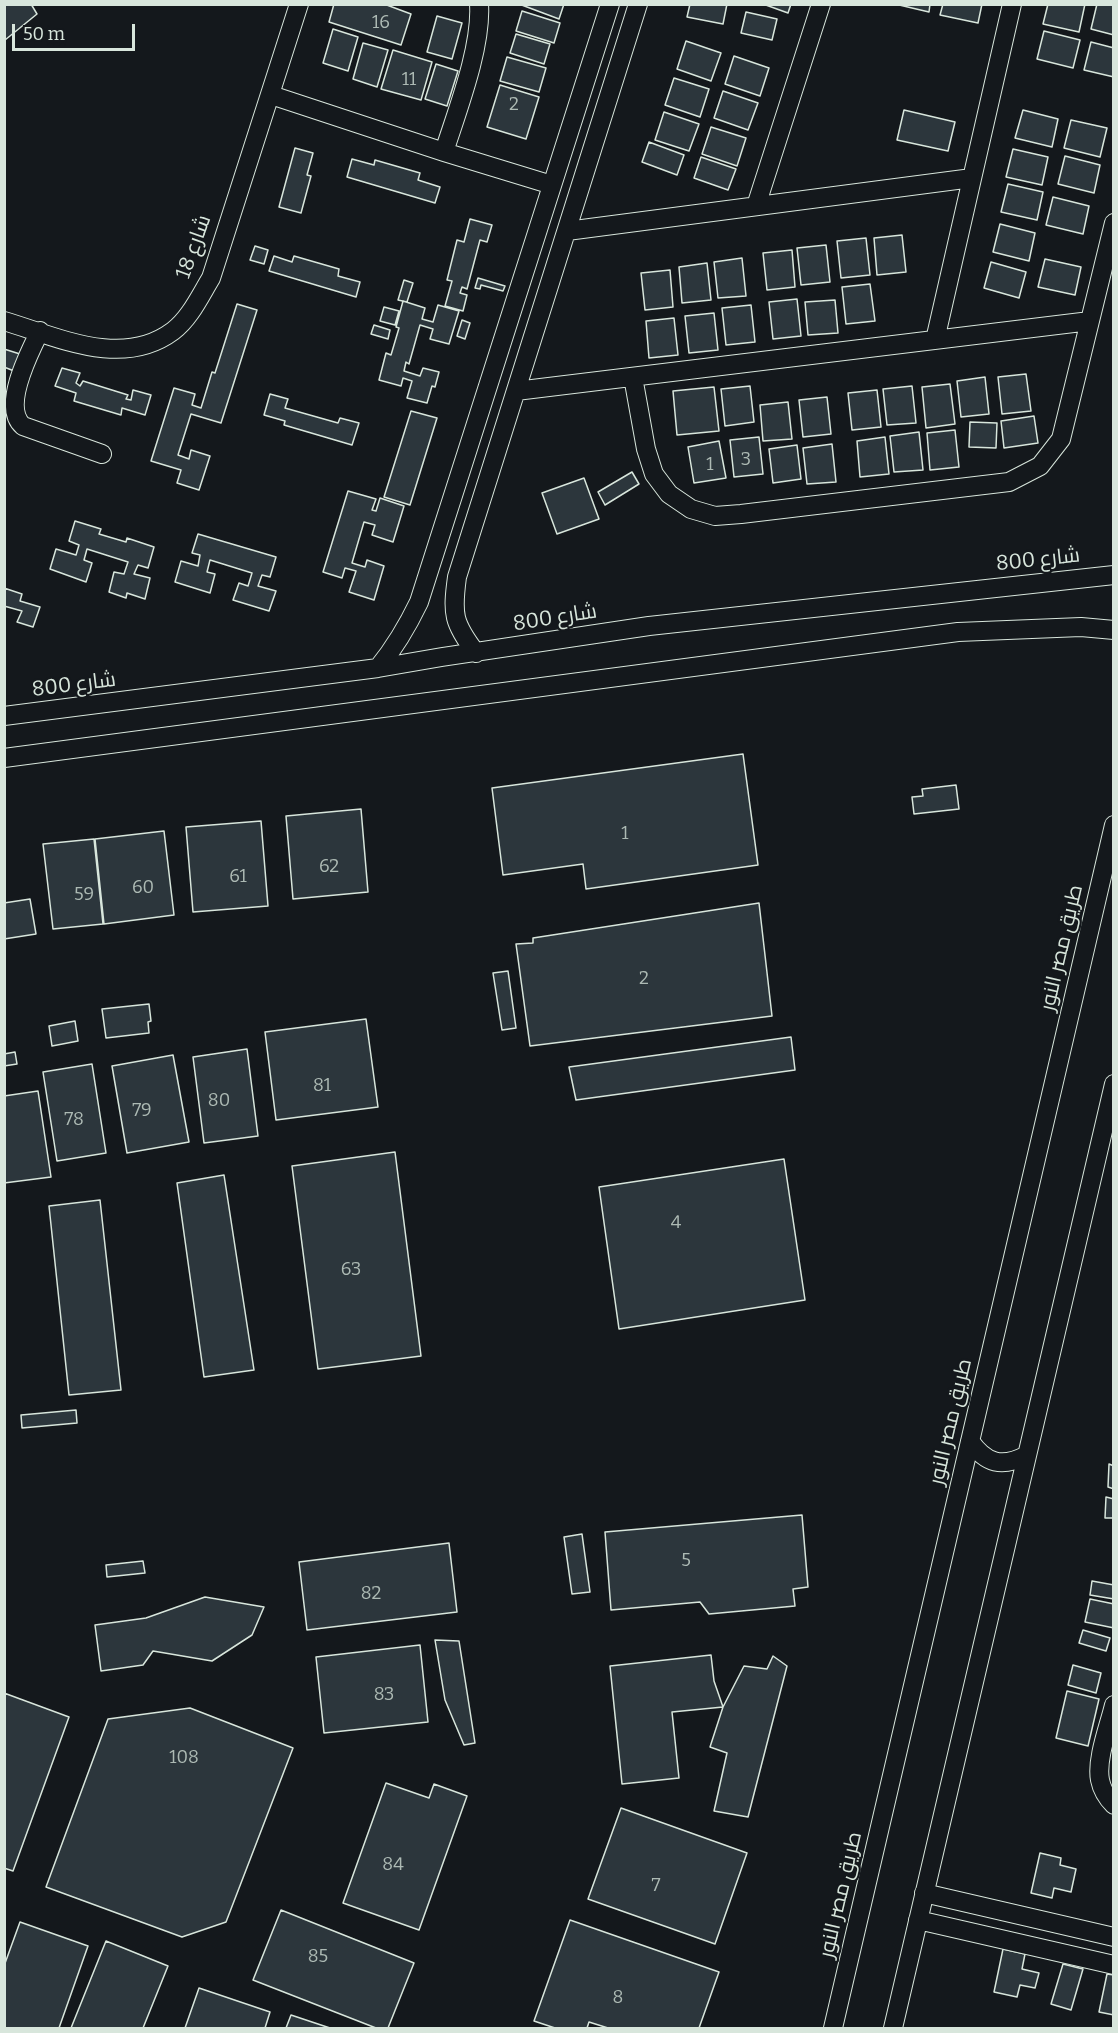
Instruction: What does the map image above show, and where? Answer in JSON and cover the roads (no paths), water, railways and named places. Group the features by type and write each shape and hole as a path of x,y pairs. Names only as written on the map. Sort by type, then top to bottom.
{"street":[{"name":"شارع 18","path":"4,321 95,348 123,350 149,344 173,330 192,310 211,278 299,4"},
{"path":"444,152 474,52 478,31 478,4"},
{"path":"378,668 408,626 419,602 610,4"},
{"path":"476,653 459,631 456,620 453,604 458,577 638,4"},
{"path":"756,206 821,4"},
{"path":"935,340 1012,4"},
{"path":"271,95 552,185"},
{"path":"567,231 972,178"},
{"path":"633,377 646,449 654,474 669,494 691,509 715,516 1009,482 1040,466 1061,439 1113,223"},
{"path":"516,392 1090,321"},
{"path":"40,332 27,357 17,392 15,414 18,421 23,426 102,454"},
{"name":"شارع 800","path":"4,716 378,668 650,626 1113,575"},
{"path":"4,758 958,632 1081,627 1113,630"},
{"name":"طريق مصر النور","path":"833,2028 1113,825"},
{"path":"893,2028 1113,1084"},
{"path":"970,1441 978,1452 989,1460 1002,1463 1027,1455"},
{"path":"1113,1705 1100,1763 1100,1780 1106,1796 1113,1805"},
{"path":"924,1893 1113,1936"},
{"path":"1007,1941 1013,1914"},
{"path":"918,1920 1113,1965"}]}
